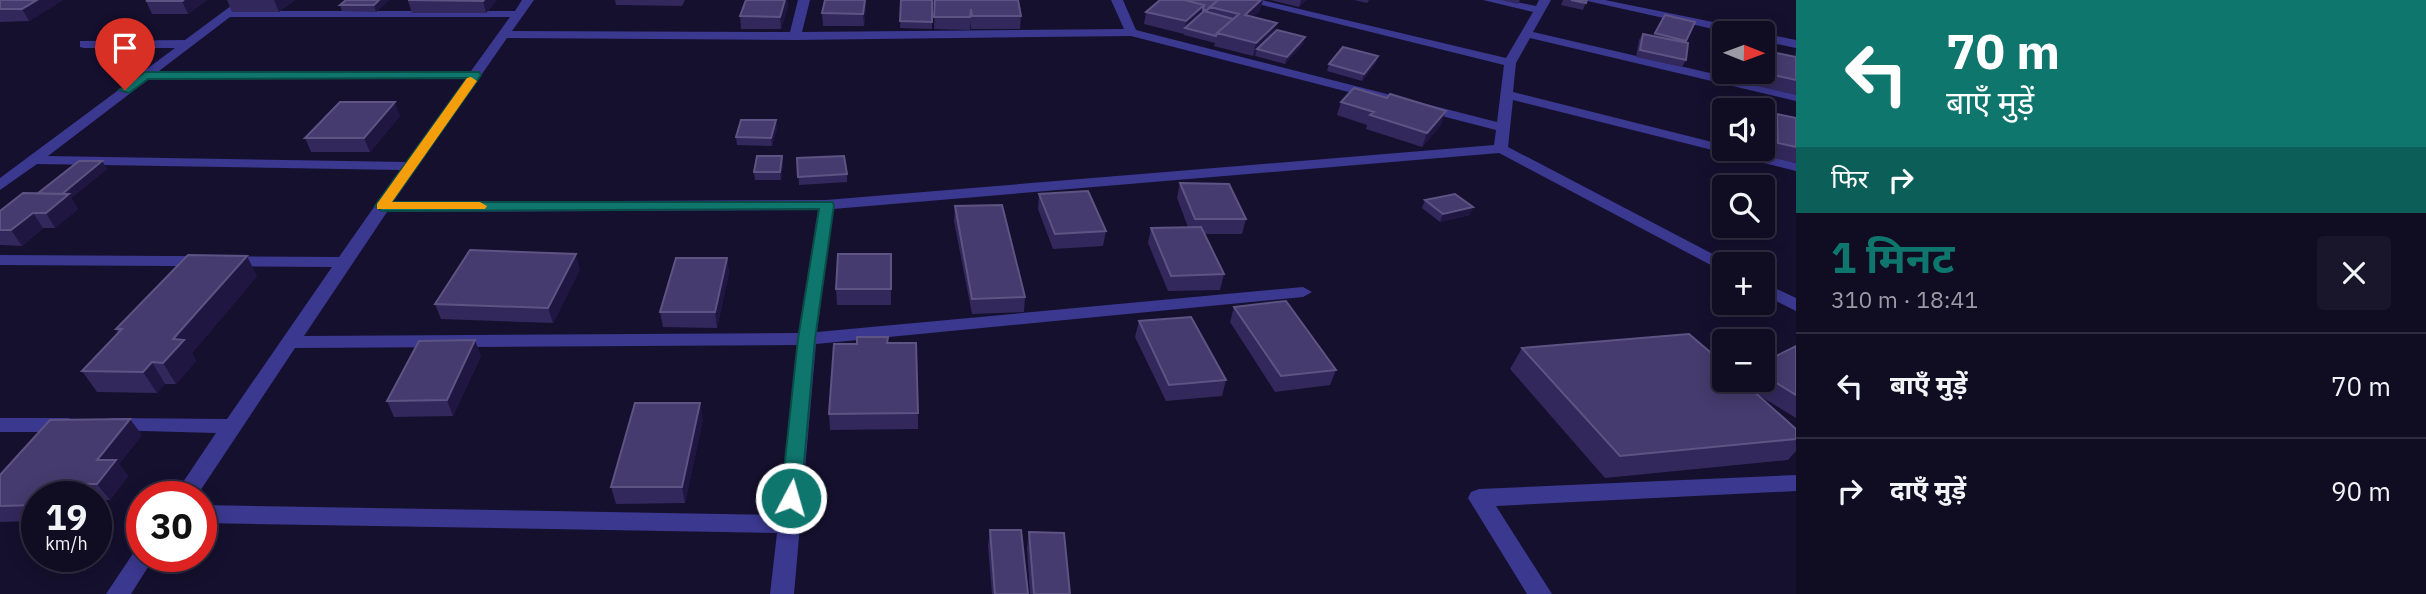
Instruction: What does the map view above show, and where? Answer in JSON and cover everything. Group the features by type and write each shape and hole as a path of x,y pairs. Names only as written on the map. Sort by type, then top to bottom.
{"street":[{"path":"0,185 246,0"},
{"path":"195,481 382,206 528,0"},
{"path":"795,36 804,0"},
{"path":"1117,0 1131,32"},
{"path":"1248,0 1510,63"},
{"path":"1489,0 1542,5 1510,63 1501,149"},
{"path":"1589,0 1712,26"},
{"path":"226,14 517,14"},
{"path":"504,34 795,36 1131,32 1502,127"},
{"path":"1525,34 1796,97"},
{"path":"1775,40 1796,44"},
{"path":"84,44 186,44"},
{"path":"145,75 475,75"},
{"path":"1505,94 1796,167"},
{"path":"382,206 827,205 1501,149 1712,261"},
{"path":"33,160 411,166"},
{"path":"782,594 807,339 827,205"},
{"path":"0,260 345,262"},
{"path":"291,342 807,339 1303,292"},
{"path":"1775,294 1796,305"},
{"path":"0,425 232,426"},
{"path":"1540,594 1479,498 1796,483"},
{"path":"217,514 789,524"},
{"path":"118,594 133,572"}],"building":[{"path":"0,0 37,0 22,9 0,9"},
{"path":"148,0 184,0 146,1"},
{"path":"346,0 379,0 374,5 340,5"},
{"path":"408,0 484,0 483,1"},
{"path":"746,0 785,0 780,17 740,16"},
{"path":"825,0 865,0 863,14 822,13"},
{"path":"901,0 932,0 932,22 900,21"},
{"path":"935,0 1018,0 1021,16 972,16 971,9 970,17 934,17"},
{"path":"1160,0 1184,0 1204,5 1186,21 1146,12"},
{"path":"1184,0 1218,0 1207,10 1203,10 1204,5"},
{"path":"1218,0 1261,0 1245,15 1277,23 1256,43 1217,33 1239,14 1210,7"},
{"path":"1204,11 1233,19 1216,36 1185,28"},
{"path":"1665,15 1695,22 1686,41 1655,33"},
{"path":"1277,30 1305,37 1287,57 1257,49"},
{"path":"1643,34 1688,43 1686,60 1640,50"},
{"path":"1343,47 1378,56 1364,74 1329,64"},
{"path":"1775,53 1796,57 1796,80 1775,75"},
{"path":"1354,88 1387,98 1390,94 1446,111 1427,133 1370,115 1374,112 1341,102"},
{"path":"340,102 395,102 364,138 305,138"},
{"path":"1777,114 1796,118 1796,147 1778,143"},
{"path":"741,120 776,120 771,138 736,137"},
{"path":"757,156 782,156 780,172 754,172"},
{"path":"844,156 847,174 798,177 797,158"},
{"path":"79,161 102,161 62,194 37,194"},
{"path":"1180,183 1229,184 1246,219 1195,219"},
{"path":"1088,191 1106,231 1055,234 1039,194"},
{"path":"23,193 69,194 46,213 33,213 11,230 0,230 0,211"},
{"path":"1455,194 1473,207 1443,214 1425,200"},
{"path":"1002,205 1025,297 972,299 955,206"},
{"path":"1201,227 1224,274 1171,276 1151,228"},
{"path":"470,250 576,254 548,308 435,304"},
{"path":"838,254 891,254 891,289 836,289"},
{"path":"188,255 247,256 173,339 184,340 163,363 152,362 143,372 82,371 122,329 116,329"},
{"path":"676,258 727,258 715,312 660,312"},
{"path":"1286,301 1336,370 1281,376 1234,307"},
{"path":"1191,317 1226,380 1169,385 1139,321"},
{"path":"1689,334 1712,354 1712,392 1754,392 1796,429 1796,439 1620,456 1522,348"},
{"path":"857,337 888,337 887,343 916,343 918,413 829,414 834,344 857,344"},
{"path":"475,340 447,400 387,401 419,341"},
{"path":"1796,346 1796,395 1775,382 1775,356"},
{"path":"635,403 700,403 682,487 611,487"},
{"path":"130,419 97,460 116,460 99,481 21,481 21,505 0,506 0,475 50,420"},
{"path":"990,530 1021,530 1028,594 995,594"},
{"path":"1029,532 1064,533 1070,594 1034,594"}],"slow traffic":[{"path":"471,81 382,206 480,206"}],"route":[{"path":"125,90 145,75 475,75 382,206 827,205 807,339 791,498"}]}
